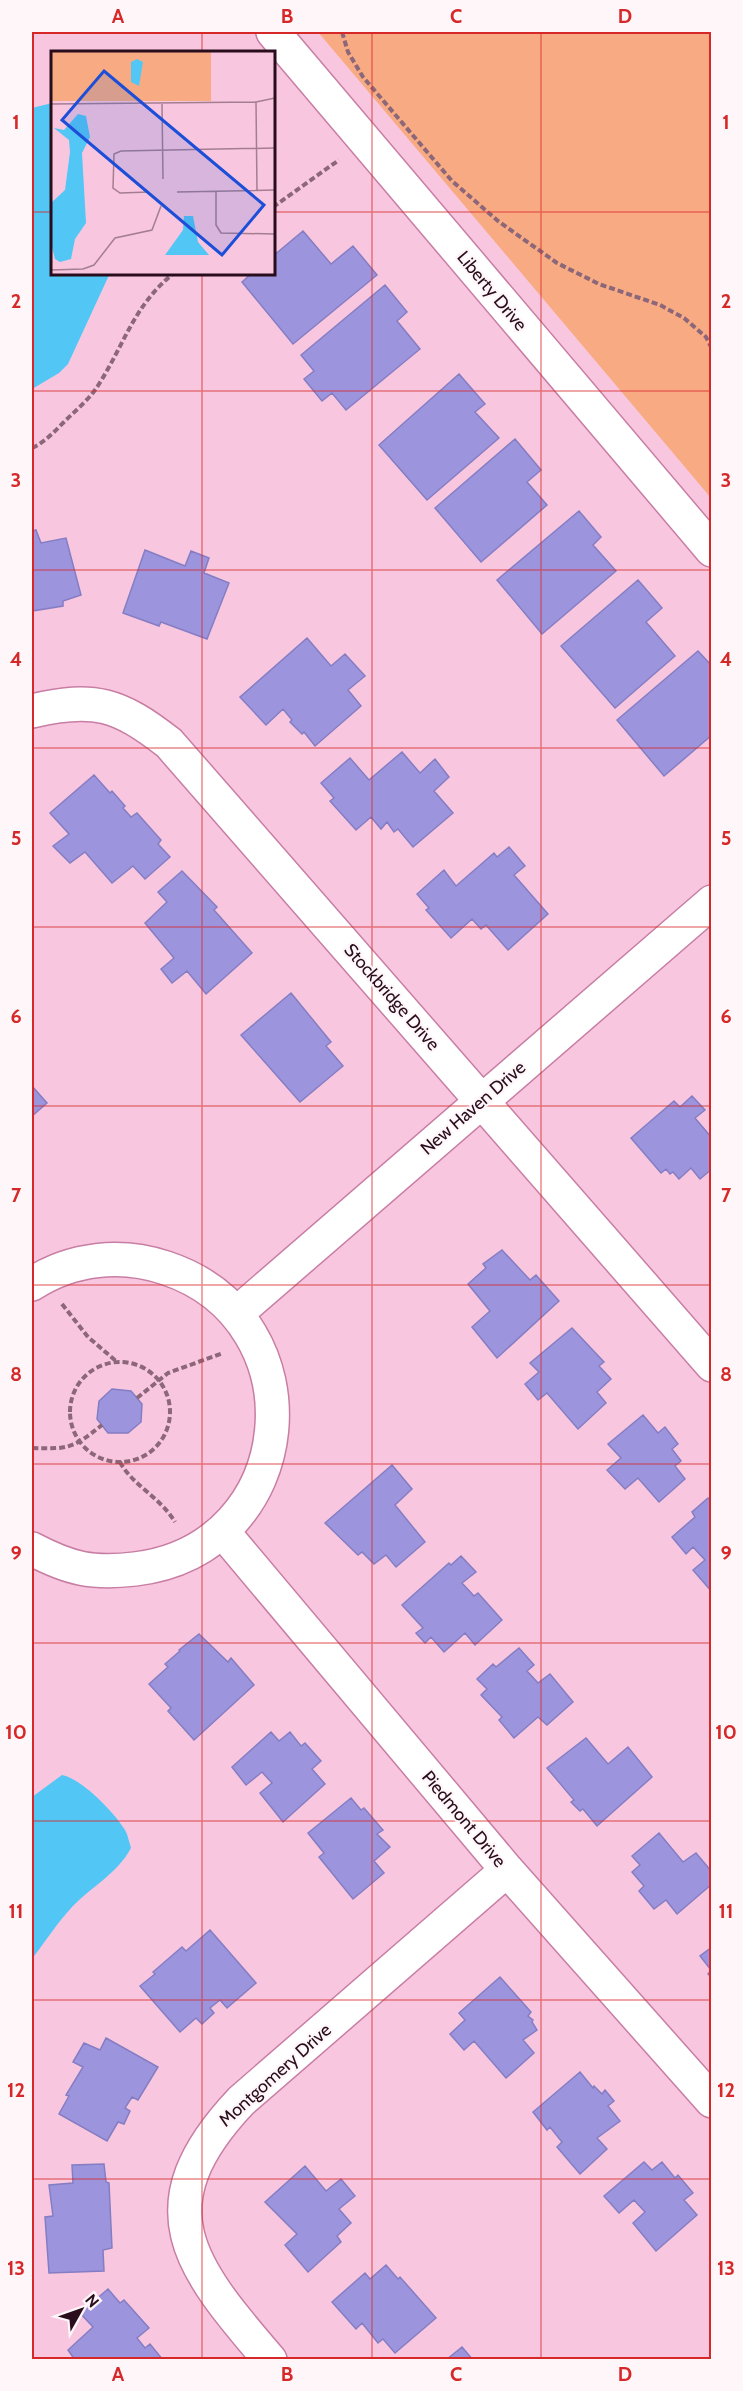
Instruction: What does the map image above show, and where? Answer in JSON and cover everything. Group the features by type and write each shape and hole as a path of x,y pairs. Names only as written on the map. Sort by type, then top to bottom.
{"street":[{"name":"Liberty Drive","path":"273,32 711,550"},
{"name":"Stockbridge Drive","path":"32,711 54,705 84,702 112,708 141,721 169,743 483,1100 711,1365"},
{"name":"New Haven Drive","path":"236,1314 711,902"},
{"path":"32,1284 46,1275 78,1263 113,1259 147,1262 180,1273 211,1291 236,1314 265,1366 272,1395 273,1426 268,1455 258,1484 243,1509 223,1532 206,1545 172,1562 123,1571 89,1572 56,1562 32,1549"},
{"name":"Piedmont Drive","path":"223,1532 507,1870 711,2102"},
{"name":"Montgomery Drive","path":"270,2360 231,2315 206,2281 191,2250 185,2218 187,2183 199,2156 217,2127 242,2102 507,1870"}],"path":[{"path":"342,32 348,52 363,77 452,181 498,220 557,263 599,284 660,305 684,318 706,337 711,349"},
{"path":"32,448 42,444 86,401 98,385 142,305 156,287 173,274"},
{"path":"62,1304 88,1337 106,1350 117,1362"},
{"path":"137,1398 174,1371 227,1352"},
{"path":"117,1362 136,1364 147,1369 159,1380 169,1399 170,1412 164,1436 147,1455 135,1460 120,1462 98,1457 80,1442 73,1430 70,1418 73,1393 88,1373 98,1366 117,1362"},
{"path":"32,1448 61,1449 80,1442 102,1425"},
{"path":"120,1462 127,1474 162,1505 178,1528"}],"shaded area":[{"path":"318,32 711,32 711,498"}],"water":[{"path":"51,103 51,274 110,274 68,364 59,373 32,389 32,108"},
{"path":"62,1775 88,1789 106,1806 125,1830 131,1848 119,1865 67,1913 32,1959 32,1797"}],"building":[{"path":"303,231 331,264 353,246 377,275 293,344 242,282 251,274 274,274 274,255"},
{"path":"385,285 407,312 397,321 420,349 346,410 332,393 322,401 304,379 314,371 301,355"},
{"path":"459,374 485,404 475,412 499,438 427,500 379,445"},
{"path":"515,439 541,470 527,482 547,505 481,562 435,508"},
{"path":"579,511 601,537 593,545 616,571 542,634 497,580"},
{"path":"36,530 41,543 66,538 81,595 63,601 63,606 32,611 32,531"},
{"path":"145,550 185,566 191,551 209,558 204,573 229,583 207,639 161,622 159,626 123,613"},
{"path":"638,580 662,608 646,622 675,656 615,708 561,646"},
{"path":"307,638 331,666 345,654 365,676 348,690 361,706 315,746 304,732 302,734 290,722 292,720 283,709 266,725 240,697"},
{"path":"698,651 712,666 712,735 664,776 617,720"},
{"path":"402,752 420,773 435,759 449,777 434,791 453,813 413,847 398,829 394,832 387,822 381,829 371,817 356,830 330,801 334,798 321,783 350,758 369,780"},
{"path":"94,775 110,793 112,791 131,817 137,813 161,840 158,844 170,857 145,879 133,866 112,883 85,852 70,863 53,846 69,834 50,813"},
{"path":"509,847 525,866 514,875 548,914 508,950 486,925 481,929 472,919 451,938 426,910 429,908 417,894 444,870 456,886 494,853 497,857"},
{"path":"182,871 217,907 214,910 252,953 206,994 187,971 172,983 161,969 174,958 145,923 167,902 158,892"},
{"path":"291,993 331,1042 326,1046 343,1066 300,1102 241,1035"},
{"path":"32,1086 47,1103 32,1116"},
{"path":"692,1096 705,1110 695,1118 712,1138 712,1169 700,1179 691,1168 679,1179 673,1172 670,1174 666,1169 661,1173 631,1138 674,1101 680,1107"},
{"path":"502,1250 530,1280 536,1275 559,1301 497,1358 472,1327 490,1311 468,1284 486,1268 483,1264"},
{"path":"572,1328 604,1362 599,1366 611,1379 597,1392 606,1403 578,1429 547,1393 538,1400 525,1384 539,1372 530,1363"},
{"path":"112,1389 131,1391 142,1404 141,1422 128,1433 108,1433 97,1419 99,1401"},
{"path":"643,1415 658,1433 665,1427 678,1444 672,1449 681,1461 675,1466 685,1479 659,1502 638,1478 625,1489 607,1470 621,1458 608,1444"},
{"path":"392,1465 412,1489 395,1505 425,1542 396,1567 386,1555 374,1564 362,1552 358,1555 325,1523"},
{"path":"708,1498 712,1502 712,1592 693,1570 705,1560 693,1547 686,1554 672,1537 695,1517 692,1512"},
{"path":"461,1556 476,1572 462,1583 474,1596 478,1593 502,1620 475,1645 465,1633 444,1652 431,1637 425,1643 416,1633 423,1628 402,1605 449,1563 451,1565"},
{"path":"199,1634 228,1662 231,1658 254,1685 194,1740 168,1711 171,1708 149,1684 168,1667 165,1664 179,1650"},
{"path":"519,1648 534,1665 527,1671 538,1683 550,1674 573,1702 547,1725 538,1717 514,1738 499,1720 502,1717 481,1695 487,1689 477,1679 493,1664 496,1667"},
{"path":"271,1732 279,1741 290,1732 301,1746 305,1743 321,1761 312,1769 325,1784 283,1822 260,1793 272,1783 262,1772 246,1785 232,1767"},
{"path":"586,1738 608,1764 628,1747 652,1777 597,1826 583,1809 580,1811 571,1802 574,1800 547,1768"},
{"path":"351,1798 361,1810 364,1808 383,1830 377,1834 390,1847 374,1861 384,1873 353,1899 319,1857 324,1853 308,1833"},
{"path":"659,1833 683,1862 696,1853 712,1872 712,1884 677,1914 666,1900 654,1909 639,1891 644,1886 632,1872 640,1865 632,1856"},
{"path":"210,1930 256,1983 227,2008 220,2000 210,2008 214,2013 202,2024 196,2018 180,2032 140,1986 182,1947 186,1951"},
{"path":"712,1947 712,1978 708,1974 711,1970 700,1956"},
{"path":"500,1977 531,2012 528,2016 533,2020 537,2030 523,2040 534,2053 506,2078 474,2041 464,2050 450,2034 465,2020 459,2013"},
{"path":"106,2038 158,2067 138,2100 132,2097 125,2108 130,2111 124,2124 118,2122 107,2141 59,2114 69,2096 66,2095 83,2067 73,2062 84,2043 100,2050"},
{"path":"580,2072 593,2088 594,2086 602,2094 605,2090 614,2101 608,2106 620,2121 597,2138 607,2149 580,2174 557,2147 562,2142 550,2127 547,2130 533,2112"},
{"path":"644,2162 652,2170 662,2162 675,2178 678,2175 693,2193 684,2200 697,2215 656,2251 633,2223 645,2212 634,2200 619,2213 604,2196"},
{"path":"104,2164 106,2182 109,2183 112,2248 103,2250 104,2271 49,2273 45,2217 53,2216 49,2185 73,2183 72,2165"},
{"path":"305,2166 326,2191 341,2179 355,2196 339,2209 351,2223 337,2236 341,2242 308,2272 285,2245 297,2234 265,2202"},
{"path":"386,2265 398,2279 400,2277 436,2318 395,2353 383,2339 378,2343 362,2323 356,2329 332,2302 365,2273 370,2279"},
{"path":"108,2289 120,2303 124,2300 149,2328 137,2338 145,2348 150,2344 163,2360 75,2360 68,2350 93,2327 80,2313"},
{"path":"462,2347 473,2360 446,2360"}]}
